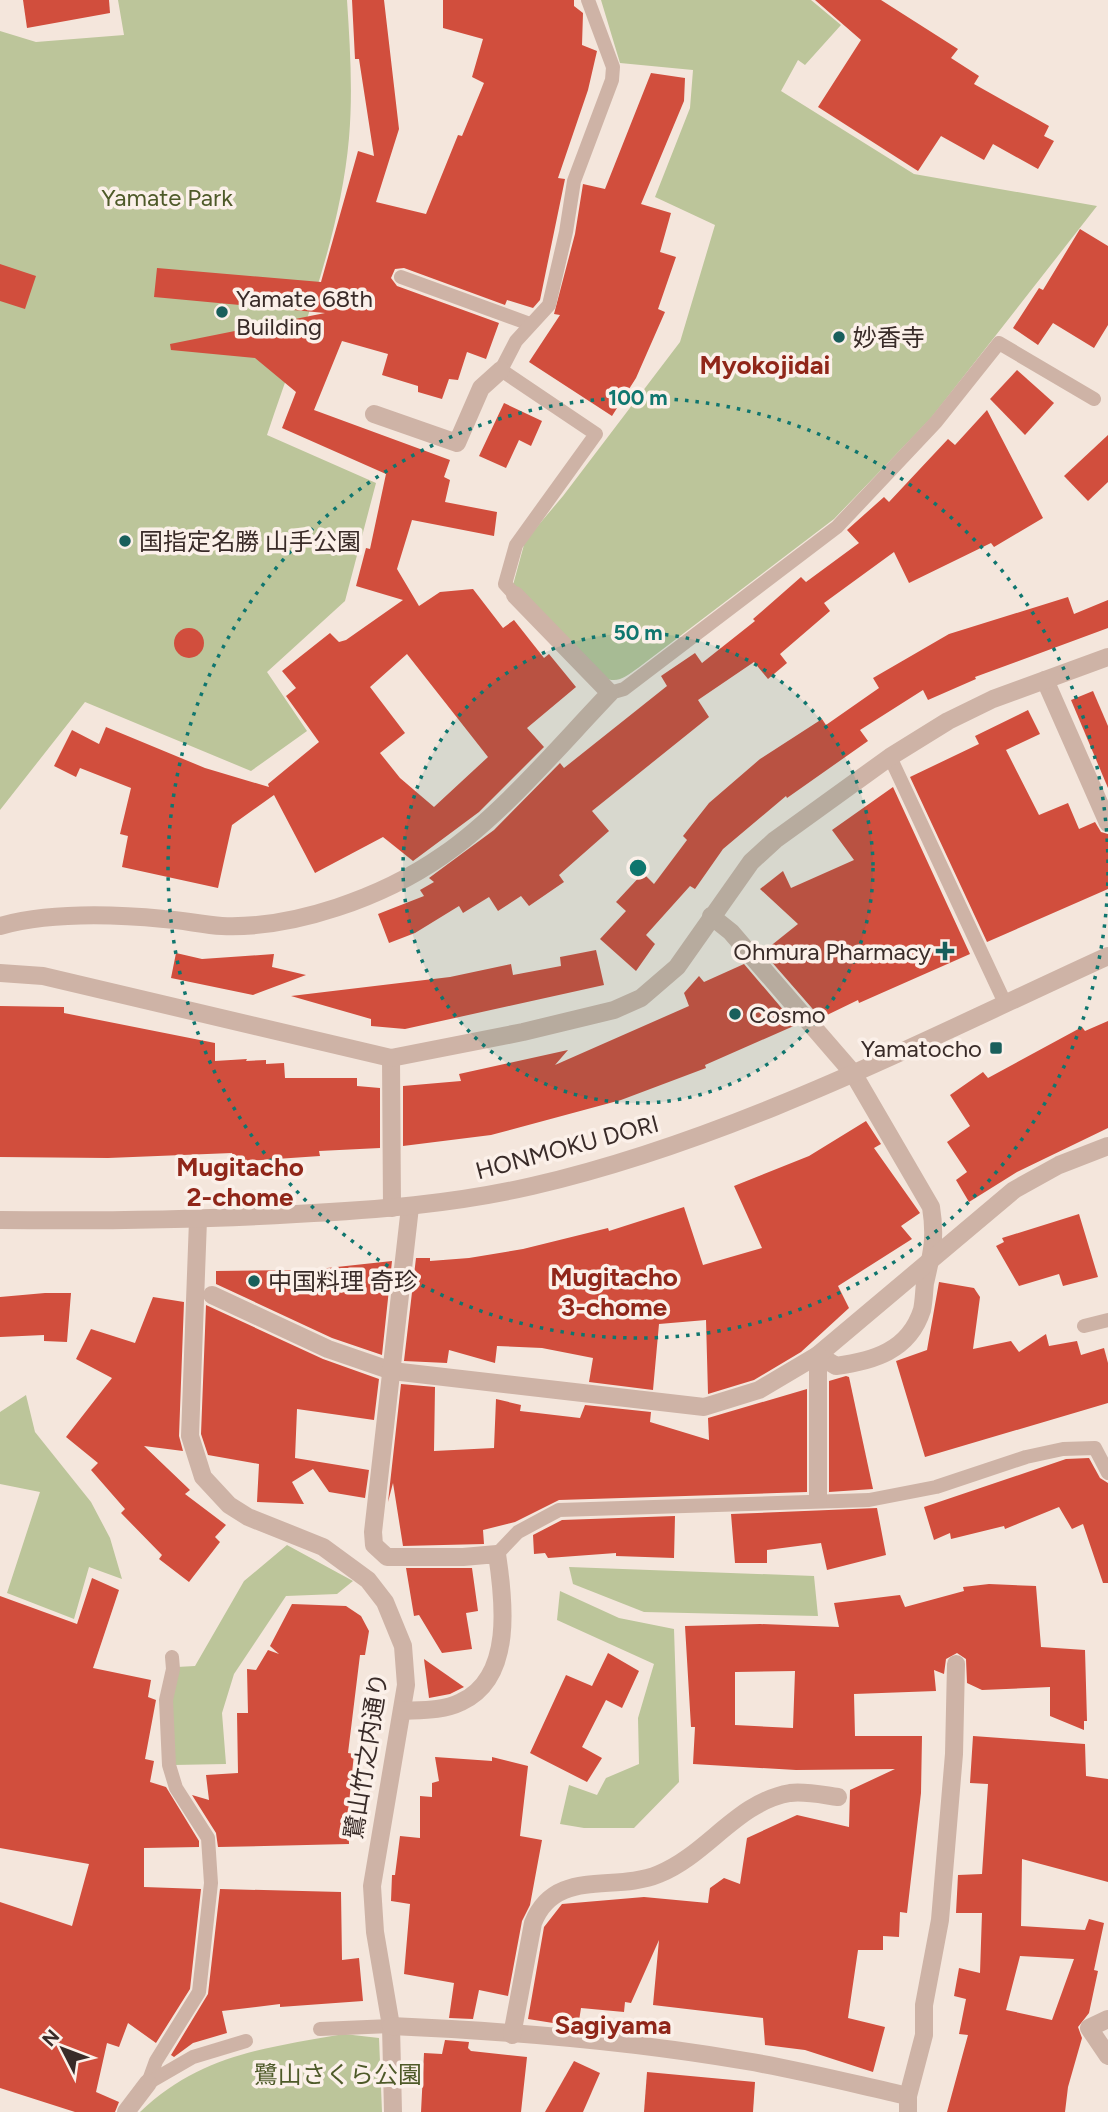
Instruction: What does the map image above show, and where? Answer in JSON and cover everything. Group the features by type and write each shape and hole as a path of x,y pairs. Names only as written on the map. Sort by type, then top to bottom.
{"street":[{"path":"374,414 457,443 481,388 501,370"},
{"path":"0,926 22,920 127,916 224,926 321,913 391,884 443,856 510,798 610,693 516,594"},
{"path":"0,973 43,976 391,1058 523,1032 614,1010 641,998 677,967 732,884 775,840 890,757 948,721 993,699 1108,657"},
{"path":"1045,680 1108,823"},
{"path":"711,916 731,932 853,1073 931,1207 935,1228 934,1255 922,1309 914,1326 887,1354 872,1361 836,1366 818,1355"},
{"name":"HONMOKU DORI","path":"0,1220 198,1220 401,1208 534,1186 653,1152 853,1073 1108,956"},
{"path":"391,1058 401,1208 392,1371 373,1532 374,1545 387,1557 497,1554 504,1625 489,1675 472,1695 454,1705 402,1711"},
{"path":"212,1295 328,1349 392,1371 704,1407 759,1390 818,1355 1014,1190 1038,1175 1108,1146"},
{"name":"鷺山竹之内通り","path":"198,1220 190,1436 198,1466 213,1491 229,1505 248,1517 323,1547 368,1580 385,1602 403,1646 406,1685 372,1886 375,1932 391,2026 393,2112"},
{"path":"818,1355 818,1499"},
{"path":"391,2026 460,2029 631,2045 748,2061 908,2104 924,2035 924,2005 940,1920 954,1754 956,1664"},
{"path":"512,2035 533,1923 539,1909 558,1891 573,1886 649,1878 669,1870 700,1851 741,1815 771,1798 791,1793 838,1797"},
{"path":"1108,2019 1089,2028 1108,2056"},
{"path":"126,2112 148,2083"}],"lane":[{"path":"516,594 505,584 516,545 596,435 501,370 516,341 549,305 564,244 574,181 612,80 613,67 588,0"},
{"path":"401,277 530,324"},
{"path":"610,693 624,688 836,527 936,422 999,343 1094,399"},
{"path":"890,757 1005,1003"},
{"path":"1084,1326 1108,1320"},
{"path":"497,1554 518,1532 559,1510 818,1499 869,1500 936,1488 1026,1457 1063,1449 1095,1448 1108,1473"},
{"path":"148,2083 156,2062 199,1992 211,1883 208,1838 176,1788 169,1765 166,1700 173,1668 172,1657"},
{"path":"320,2029 391,2026"},
{"path":"148,2083 192,2057 246,2041"}],"green space":[{"name":"Yamate Park","path":"118,0 347,0 351,104 344,176 317,289 267,435 376,483 345,601 267,672 307,731 251,771 85,702 0,810 0,31 36,42 124,35"},
{"name":"妙香寺","path":"601,0 811,0 841,25 805,65 798,60 781,91 914,174 1097,206 931,418 834,519 638,668 614,680 604,678 513,585 525,541 563,496 680,342 715,225 655,197 690,108 693,70 620,63"},
{"path":"26,1395 35,1432 91,1502 110,1538 122,1579 89,1567 74,1619 7,1593 40,1492 0,1484 0,1412"},
{"path":"287,1545 353,1581 337,1594 286,1596 234,1674 222,1713 226,1764 174,1765 170,1700 177,1667 195,1666 244,1581"},
{"path":"569,1567 814,1576 818,1616 644,1612 573,1584"},
{"path":"560,1591 619,1618 674,1629 679,1782 634,1828 584,1828 560,1824 569,1785 597,1795 606,1778 639,1764 638,1718 654,1664 557,1620"},
{"name":"鷺山さくら公園","path":"344,2034 379,2038 382,2112 140,2112 187,2077 236,2056"}],"building":[{"path":"23,0 109,0 110,13 27,28"},
{"path":"352,0 384,0 399,129 376,202 426,214 458,135 462,136 484,83 472,77 483,39 443,28 443,0 574,0 574,6 583,13 582,45 597,51 588,90 558,178 565,179 540,300 533,308 507,300 505,305 404,268 395,269 391,278 397,286 499,323 486,359 467,352 458,380 449,379 442,399 418,392 418,386 382,375 388,354 342,341 314,410 450,460 444,477 450,480 445,502 497,512 494,536 412,520 397,569 419,606 440,592 473,589 503,628 514,620 544,658 549,654 576,687 527,728 544,747 479,812 413,861 383,837 315,873 274,795 232,825 218,888 122,867 128,836 120,834 131,788 80,768 76,777 54,766 72,730 99,744 106,727 205,768 269,787 268,784 319,742 286,696 296,688 282,671 330,633 339,642 346,640 403,600 356,586 366,548 370,549 386,474 282,428 296,392 255,358 171,350 170,344 325,313 154,297 157,268 321,282 358,151 374,156 359,59 355,59","holes":["407,654 488,757 434,807 400,778 380,753 405,733 370,687"]},
{"path":"815,0 881,0 958,49 951,58 979,76 974,84 1049,126 1044,136 1054,141 1038,169 993,144 984,160 941,136 918,171 818,107 861,40"},
{"path":"651,73 685,78 684,101 641,204 671,213 660,252 676,257 658,309 665,312 636,378 612,416 529,362 560,315 554,314 575,234 583,184 605,189"},
{"path":"1080,229 1108,246 1108,325 1094,348 1053,323 1038,345 1013,328 1039,288 1043,290"},
{"path":"0,264 36,276 25,309 0,301"},
{"path":"1017,370 1054,403 1025,435 990,399"},
{"path":"504,403 542,421 531,446 519,440 506,468 479,456"},
{"path":"987,410 1043,518 994,547 991,543 909,583 894,552 824,603 830,611 780,654 787,663 768,679 754,662 698,700 709,717 592,811 609,831 559,875 564,882 529,906 521,896 498,911 489,897 463,913 459,906 415,933 389,943 378,914 424,896 420,890 434,882 429,878 494,830 560,763 564,768 667,686 661,676 695,653 702,663 755,621 753,619 801,577 806,582 859,543 847,530 884,497 889,502 948,439 955,445"},
{"path":"1108,435 1108,482 1088,501 1064,476"},
{"path":"1068,597 1074,614 1108,600 1108,628 975,677 976,679 928,700 923,690 860,730 868,741 787,798 786,796 723,849 695,889 690,886 646,935 655,944 636,971 600,939 626,911 616,902 643,873 654,884 687,840 683,836 709,803 760,759 822,719 826,725 879,688 873,678 949,634"},
{"path":"189,628 200,632 204,643 200,654 189,658 178,654 174,643 178,632"},
{"path":"1093,691 1108,726 1108,788 1071,700"},
{"path":"1028,710 1040,734 1006,750 1039,815 1068,803 1079,829 1095,822 1101,832 1108,834 1108,889 987,942 910,777 979,744 975,736"},
{"path":"893,787 970,954 859,1003 858,1000 825,1016 824,1013 818,1015 763,952 798,924 760,889 783,871 791,888 854,860 832,830"},
{"path":"596,950 604,985 405,1029 371,1026 371,1019 291,996 450,977 511,964 513,975 561,966 560,957"},
{"path":"176,953 202,959 274,954 272,967 306,975 253,995 171,978"},
{"path":"744,964 796,1025 705,1065 706,1068 621,1100 491,1135 403,1146 403,1086 461,1081 459,1074 568,1050 555,1065 689,1006 684,993 699,976 704,982"},
{"path":"0,1006 64,1007 64,1013 215,1043 215,1061 247,1059 246,1061 266,1060 266,1064 284,1063 285,1078 357,1078 357,1086 380,1088 380,1148 319,1151 320,1156 232,1162 232,1153 108,1158 0,1157"},
{"path":"1108,1021 1108,1128 1017,1172 969,1202 956,1180 967,1172 947,1142 970,1126 950,1095 983,1072 988,1078 1082,1027 1085,1031"},
{"path":"866,1121 881,1144 874,1148 920,1213 901,1226 912,1239 838,1286 849,1308 801,1352 754,1380 708,1394 706,1320 659,1324 653,1390 589,1382 593,1358 542,1348 497,1346 495,1363 449,1350 447,1363 404,1361 416,1258 430,1258 430,1261 469,1258 523,1249 608,1228 609,1231 684,1207 703,1265 762,1248 734,1186 809,1156"},
{"path":"1079,1214 1098,1277 1063,1286 1059,1274 1019,1286 996,1246 1004,1242 1002,1238"},
{"path":"392,1261 382,1355 332,1338 216,1284 216,1271 309,1270"},
{"path":"939,1282 974,1288 980,1297 973,1349 1011,1341 1019,1352 1046,1334 1049,1346 1077,1341 1081,1355 1104,1348 1108,1363 1108,1403 925,1457 896,1361 927,1350"},
{"path":"71,1293 67,1342 44,1341 44,1335 0,1337 0,1297"},
{"path":"153,1297 184,1302 179,1436 183,1451 144,1446 190,1490 185,1494 226,1525 215,1537 220,1542 189,1582 159,1559 162,1555 121,1513 125,1509 91,1470 98,1463 66,1437 112,1378 76,1359 91,1329 135,1343"},
{"path":"206,1305 323,1359 379,1379 374,1420 297,1409 295,1458 369,1470 365,1498 329,1492 313,1469 292,1482 304,1504 257,1502 259,1464 208,1455 201,1434"},
{"path":"849,1377 873,1489 829,1492 829,1381"},
{"path":"401,1384 435,1387 434,1451 494,1448 496,1399 521,1405 520,1411 580,1418 585,1405 651,1412 650,1422 709,1440 708,1418 807,1389 807,1492 559,1500 515,1522 483,1530 484,1544 403,1546 393,1483 388,1502"},
{"path":"1089,1458 1100,1478 1108,1483 1108,1583 1103,1583 1083,1524 1072,1529 1059,1507 1005,1529 1004,1526 951,1539 950,1533 934,1540 924,1507 1066,1459"},
{"path":"877,1508 886,1555 827,1570 821,1543 767,1550 767,1563 735,1563 731,1514"},
{"path":"675,1516 674,1558 616,1556 616,1553 548,1558 545,1553 534,1554 533,1535 562,1520"},
{"path":"406,1568 472,1568 478,1611 466,1613 472,1649 442,1653 419,1615 414,1616"},
{"path":"92,1578 119,1590 93,1668 151,1680 148,1697 156,1700 145,1759 154,1761 150,1782 166,1787 199,1841 199,1847 144,1848 144,1887 201,1889 190,1989 156,2043 128,2023 119,2047 107,2043 96,2092 119,2102 115,2112 75,2112 0,2088 0,1902 72,1926 89,1864 0,1848 0,1596 77,1624"},
{"path":"989,1584 1036,1586 1041,1647 1085,1650 1087,1721 1084,1721 1084,1730 1050,1716 1050,1687 982,1690 967,1683 966,1659 957,1653 946,1659 944,1674 934,1670 936,1691 854,1694 855,1736 922,1736 921,1793 907,1913 900,1912 899,1937 883,1936 883,1950 858,1950 848,2018 885,2027 873,2072 805,2050 765,2045 763,2018 653,2005 659,1940 631,2003 625,2002 624,2012 581,2008 578,2027 528,2019 544,1927 562,1904 644,1897 708,1903 710,1888 724,1878 740,1884 747,1838 797,1815 849,1827 850,1790 895,1769 796,1770 693,1764 695,1727 691,1727 685,1626 760,1624 839,1627 834,1603 900,1595 905,1607 964,1591 963,1587","holes":["795,1671 793,1728 735,1725 735,1672"]},
{"path":"292,1604 346,1606 361,1616 369,1631 365,1655 360,1655 348,1753 354,1754 348,1813 349,1844 218,1847 216,1833 192,1795 209,1800 206,1775 238,1773 237,1713 248,1713 247,1669 256,1670 268,1650 279,1654 270,1646"},
{"path":"608,1653 639,1671 622,1708 606,1700 582,1747 602,1758 587,1782 530,1753 566,1675 592,1686"},
{"path":"424,1659 464,1687 450,1694 429,1698"},
{"path":"973,1736 1085,1744 1086,1776 1108,1779 1108,1882 1022,1859 1021,1926 1085,1930 1089,1919 1104,1923 1094,1970 1098,1971 1089,2013 1078,2027 1082,2038 1068,2087 1065,2112 947,2112 968,2035 959,2034 966,1999 954,1996 959,1968 980,1973 982,1913 956,1913 958,1875 982,1874 988,1784 970,1783","holes":["1020,1956 1074,1959 1052,2020 1006,2010"]},
{"path":"435,1757 492,1761 492,1757 528,1766 520,1836 542,1840 530,1905 522,1921 508,1996 479,1990 473,2019 449,2018 454,1983 404,1974 410,1904 391,1901 392,1875 395,1875 400,1836 420,1838 420,1796 432,1797 432,1783 439,1781"},
{"path":"220,1889 341,1892 342,1960 359,1958 363,2001 280,2007 280,2004 222,2011 227,2033 193,2043 174,2057 171,2055 208,1994"},
{"path":"445,2040 469,2042 468,2048 471,2051 527,2057 521,2112 421,2112 424,2053 442,2054"},
{"path":"574,2061 600,2073 583,2112 545,2112"},
{"path":"647,2072 755,2082 753,2112 644,2112"}],"place":[{"name":"Yamate 68th Building","path":"222,312"},
{"name":"妙香寺","path":"839,337"},
{"name":"国指定名勝 山手公園","path":"125,541"},
{"name":"Ohmura Pharmacy","path":"945,951"},
{"name":"Cosmo","path":"735,1014"},
{"name":"Yamatocho","path":"996,1048"},
{"name":"中国料理 奇珍","path":"254,1281"}],"district":[{"name":"Myokojidai","path":"765,365"},
{"name":"Mugitacho 2-chome","path":"240,1182"},
{"name":"Mugitacho 3-chome","path":"614,1292"},
{"name":"Sagiyama","path":"613,2025"}]}
